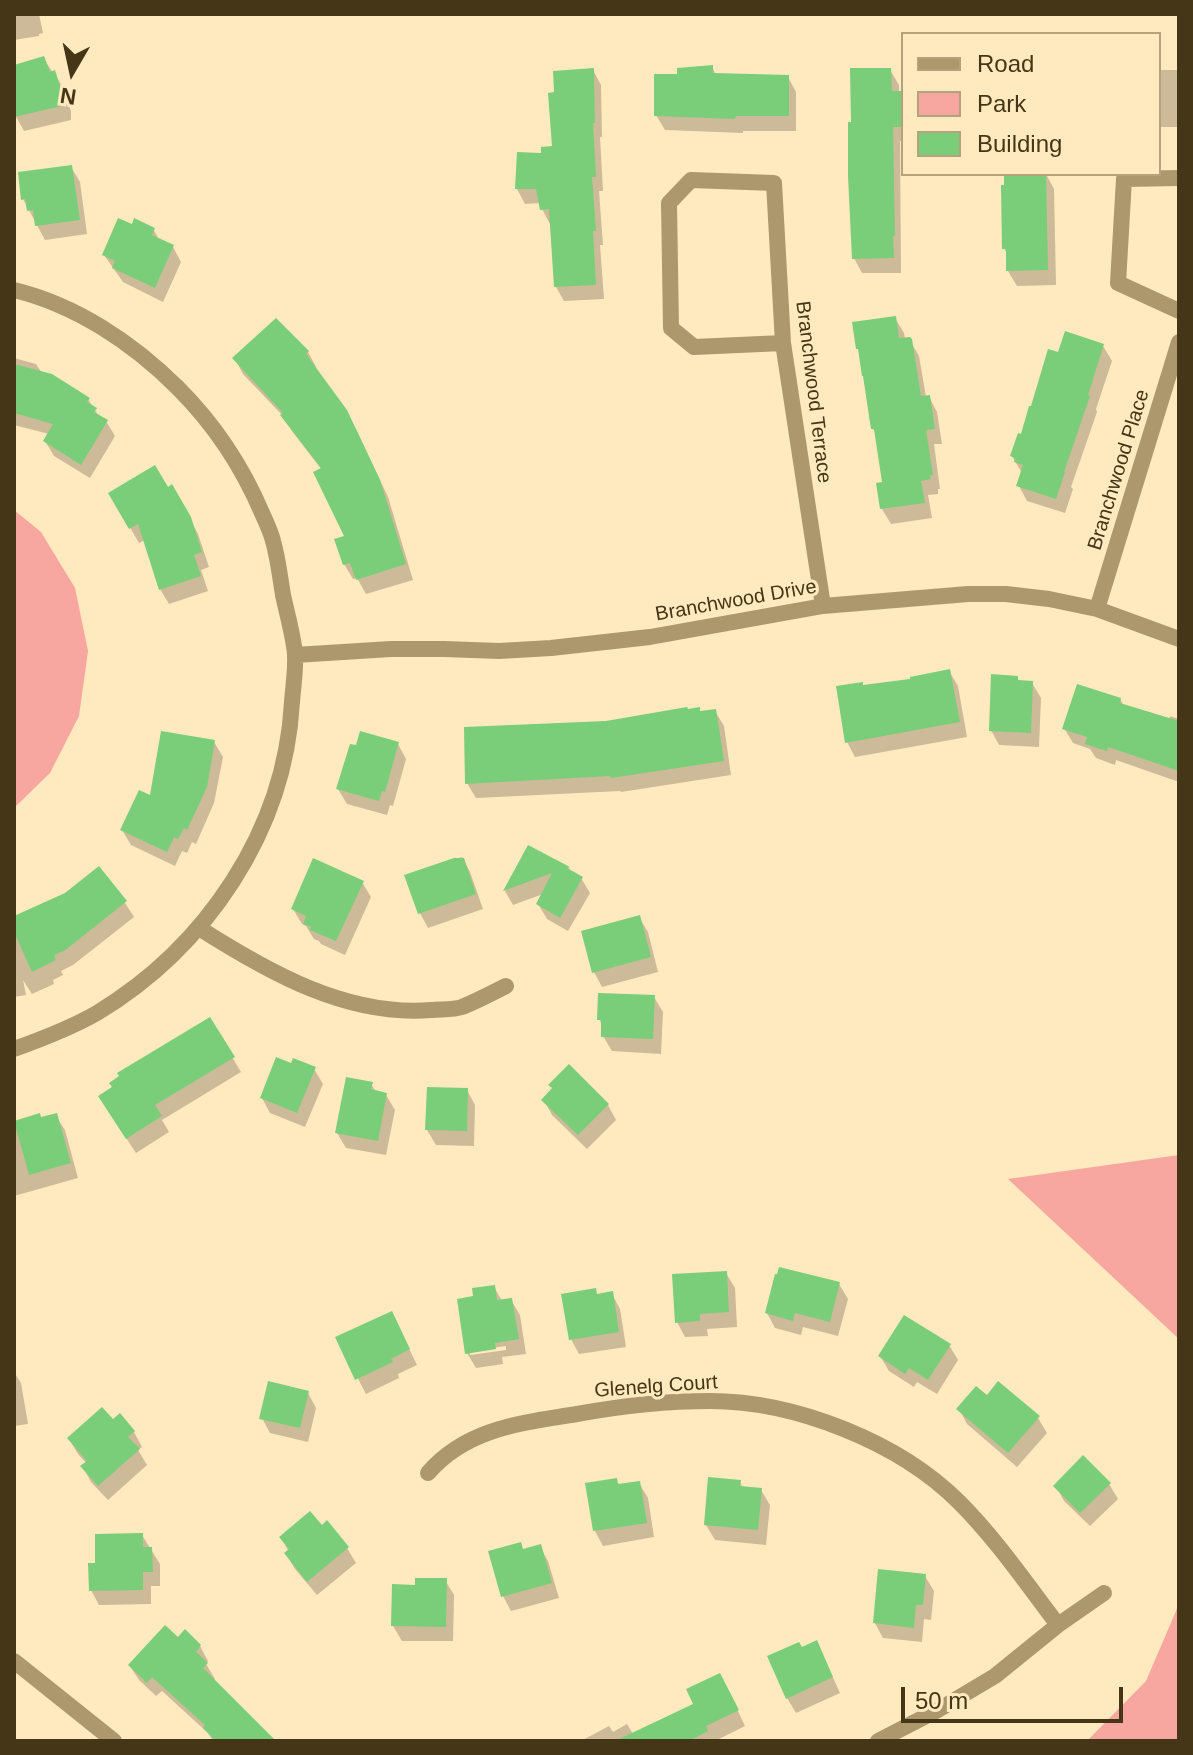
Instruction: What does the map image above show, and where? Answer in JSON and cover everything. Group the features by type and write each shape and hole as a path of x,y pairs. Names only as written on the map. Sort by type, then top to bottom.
{"street":[{"path":"1179,178 1124,179 1118,283 1179,311"},
{"name":"Branchwood Terrace","path":"783,343 694,347 671,328 669,203 691,180 774,183 783,343 823,606"},
{"path":"14,290 33,294 69,310 134,349 194,405 222,441 250,486 273,539 295,655 291,728 283,766 258,836 238,874 199,928 170,959 138,985 106,1007 48,1037 14,1049"},
{"name":"Branchwood Place","path":"1097,609 1179,342"},
{"name":"Branchwood Drive","path":"295,655 391,649 499,651 551,648 650,637 823,606 944,595 994,594 1049,599 1097,609 1179,639"},
{"path":"199,928 247,958 302,986 381,1009 408,1012 460,1008 506,986"},
{"name":"Glenelg Court","path":"428,1473 441,1458 482,1434 512,1425 614,1407 712,1401 737,1402 785,1411 854,1433 913,1464 958,1500 1000,1548 1058,1625"},
{"path":"878,1741 995,1676 1058,1625 1104,1593"},
{"path":"14,1661 114,1741"}],"green space":[{"path":"14,510 41,532 75,588 88,651 79,716 50,773 14,808"},
{"path":"1179,1155 1179,1339 1008,1179"},
{"path":"1179,1604 1179,1741 1087,1741 1146,1681"}],"building":[{"path":"44,56 50,72 55,70 66,105 14,117 14,65"},
{"path":"713,65 713,73 789,75 789,116 736,116 735,119 654,116 654,74 677,74 677,68"},
{"path":"594,68 596,177 592,177 596,285 554,287 549,209 540,210 536,189 515,189 517,152 541,153 541,147 552,146 548,93 554,92 553,71"},
{"path":"850,68 891,68 892,91 901,91 901,127 893,127 894,258 852,259 848,176 848,122 851,122"},
{"path":"72,165 80,220 35,226 33,210 27,211 25,199 21,200 18,172"},
{"path":"1004,176 1046,176 1048,270 1006,271 1006,249 1002,249 1001,185 1004,185"},
{"path":"118,218 132,224 134,218 155,228 152,235 174,245 155,288 112,268 115,261 102,255"},
{"path":"896,316 899,338 912,339 921,396 930,395 935,429 926,430 933,475 930,475 931,479 921,481 925,503 880,509 876,483 882,482 852,322"},
{"path":"276,318 309,351 306,354 347,410 380,480 406,564 356,580 350,563 343,565 334,539 344,536 313,472 321,468 280,415 283,413 232,358"},
{"path":"1065,331 1104,344 1056,499 1016,486 1023,465 1014,462 1015,458 1010,456 1031,406 1048,349 1058,352"},
{"path":"14,364 52,374 90,398 87,402 97,408 94,412 108,420 81,465 43,441 53,424 14,413"},
{"path":"155,465 168,487 172,484 191,517 202,552 194,555 201,576 159,590 138,524 129,529 108,493"},
{"path":"950,669 960,722 845,743 836,686 910,679"},
{"path":"991,674 1018,676 1018,680 1033,681 1031,733 989,731"},
{"path":"1077,684 1121,698 1120,703 1179,721 1179,771 1108,747 1107,751 1085,744 1087,737 1062,729"},
{"path":"700,707 700,711 716,709 724,761 611,778 465,784 464,727 606,721"},
{"path":"161,731 215,740 207,787 187,830 184,828 178,839 174,837 167,852 120,830 139,790 150,795"},
{"path":"360,731 399,742 385,792 382,791 379,801 336,789 350,744 356,745"},
{"path":"528,845 583,877 560,918 536,904 552,873 503,891"},
{"path":"313,858 364,881 336,941 310,930 311,927 303,924 306,916 291,909"},
{"path":"454,858 464,858 476,894 418,914 404,875"},
{"path":"99,866 127,901 64,951 54,955 56,960 32,972 14,932 14,916 65,893"},
{"path":"640,915 651,957 592,973 581,931"},
{"path":"598,993 655,995 653,1039 601,1037 601,1020 597,1020"},
{"path":"210,1017 235,1057 155,1105 162,1116 126,1139 98,1096 112,1087 109,1083 119,1076 117,1073"},
{"path":"276,1057 291,1063 293,1058 316,1067 297,1113 260,1098"},
{"path":"569,1064 609,1104 578,1135 541,1100 552,1088 548,1085"},
{"path":"346,1077 373,1082 371,1089 387,1093 378,1141 335,1133"},
{"path":"427,1087 468,1088 467,1131 425,1130"},
{"path":"40,1113 41,1117 57,1113 71,1163 29,1175 14,1121"},
{"path":"779,1267 840,1282 830,1322 795,1313 793,1321 765,1313"},
{"path":"727,1271 729,1312 700,1314 700,1321 675,1323 672,1274"},
{"path":"495,1285 497,1300 512,1298 519,1339 495,1343 496,1349 465,1354 457,1299 473,1296 472,1288"},
{"path":"596,1288 597,1294 613,1291 619,1332 569,1340 561,1294"},
{"path":"392,1311 410,1349 391,1359 393,1362 355,1380 335,1337"},
{"path":"904,1315 951,1344 928,1380 909,1368 905,1374 878,1356"},
{"path":"268,1381 309,1391 300,1428 259,1419"},
{"path":"998,1381 1040,1416 1008,1453 956,1409 976,1386 987,1395"},
{"path":"102,1407 113,1419 120,1413 135,1431 128,1437 140,1449 98,1486 80,1466 87,1461 67,1438"},
{"path":"1083,1455 1111,1483 1080,1513 1053,1486"},
{"path":"708,1477 741,1480 740,1486 762,1488 758,1530 704,1525"},
{"path":"617,1478 618,1484 640,1481 647,1523 593,1531 585,1483"},
{"path":"310,1511 322,1525 327,1520 349,1547 307,1582 284,1553 289,1549 279,1537"},
{"path":"143,1533 143,1547 152,1547 153,1572 143,1572 143,1590 89,1591 88,1563 95,1563 95,1534"},
{"path":"521,1542 523,1549 541,1544 552,1583 501,1597 488,1551"},
{"path":"878,1569 926,1574 923,1605 916,1605 914,1628 873,1623"},
{"path":"415,1578 447,1578 446,1627 391,1626 392,1584 415,1585"},
{"path":"165,1625 178,1637 185,1629 201,1645 196,1652 208,1663 203,1668 276,1741 216,1741 203,1728 205,1725 152,1677 147,1683 128,1665"},
{"path":"817,1640 833,1677 786,1699 767,1656 799,1642 802,1647"},
{"path":"720,1673 739,1710 706,1726 708,1731 689,1741 615,1741 693,1704 686,1689"}]}
